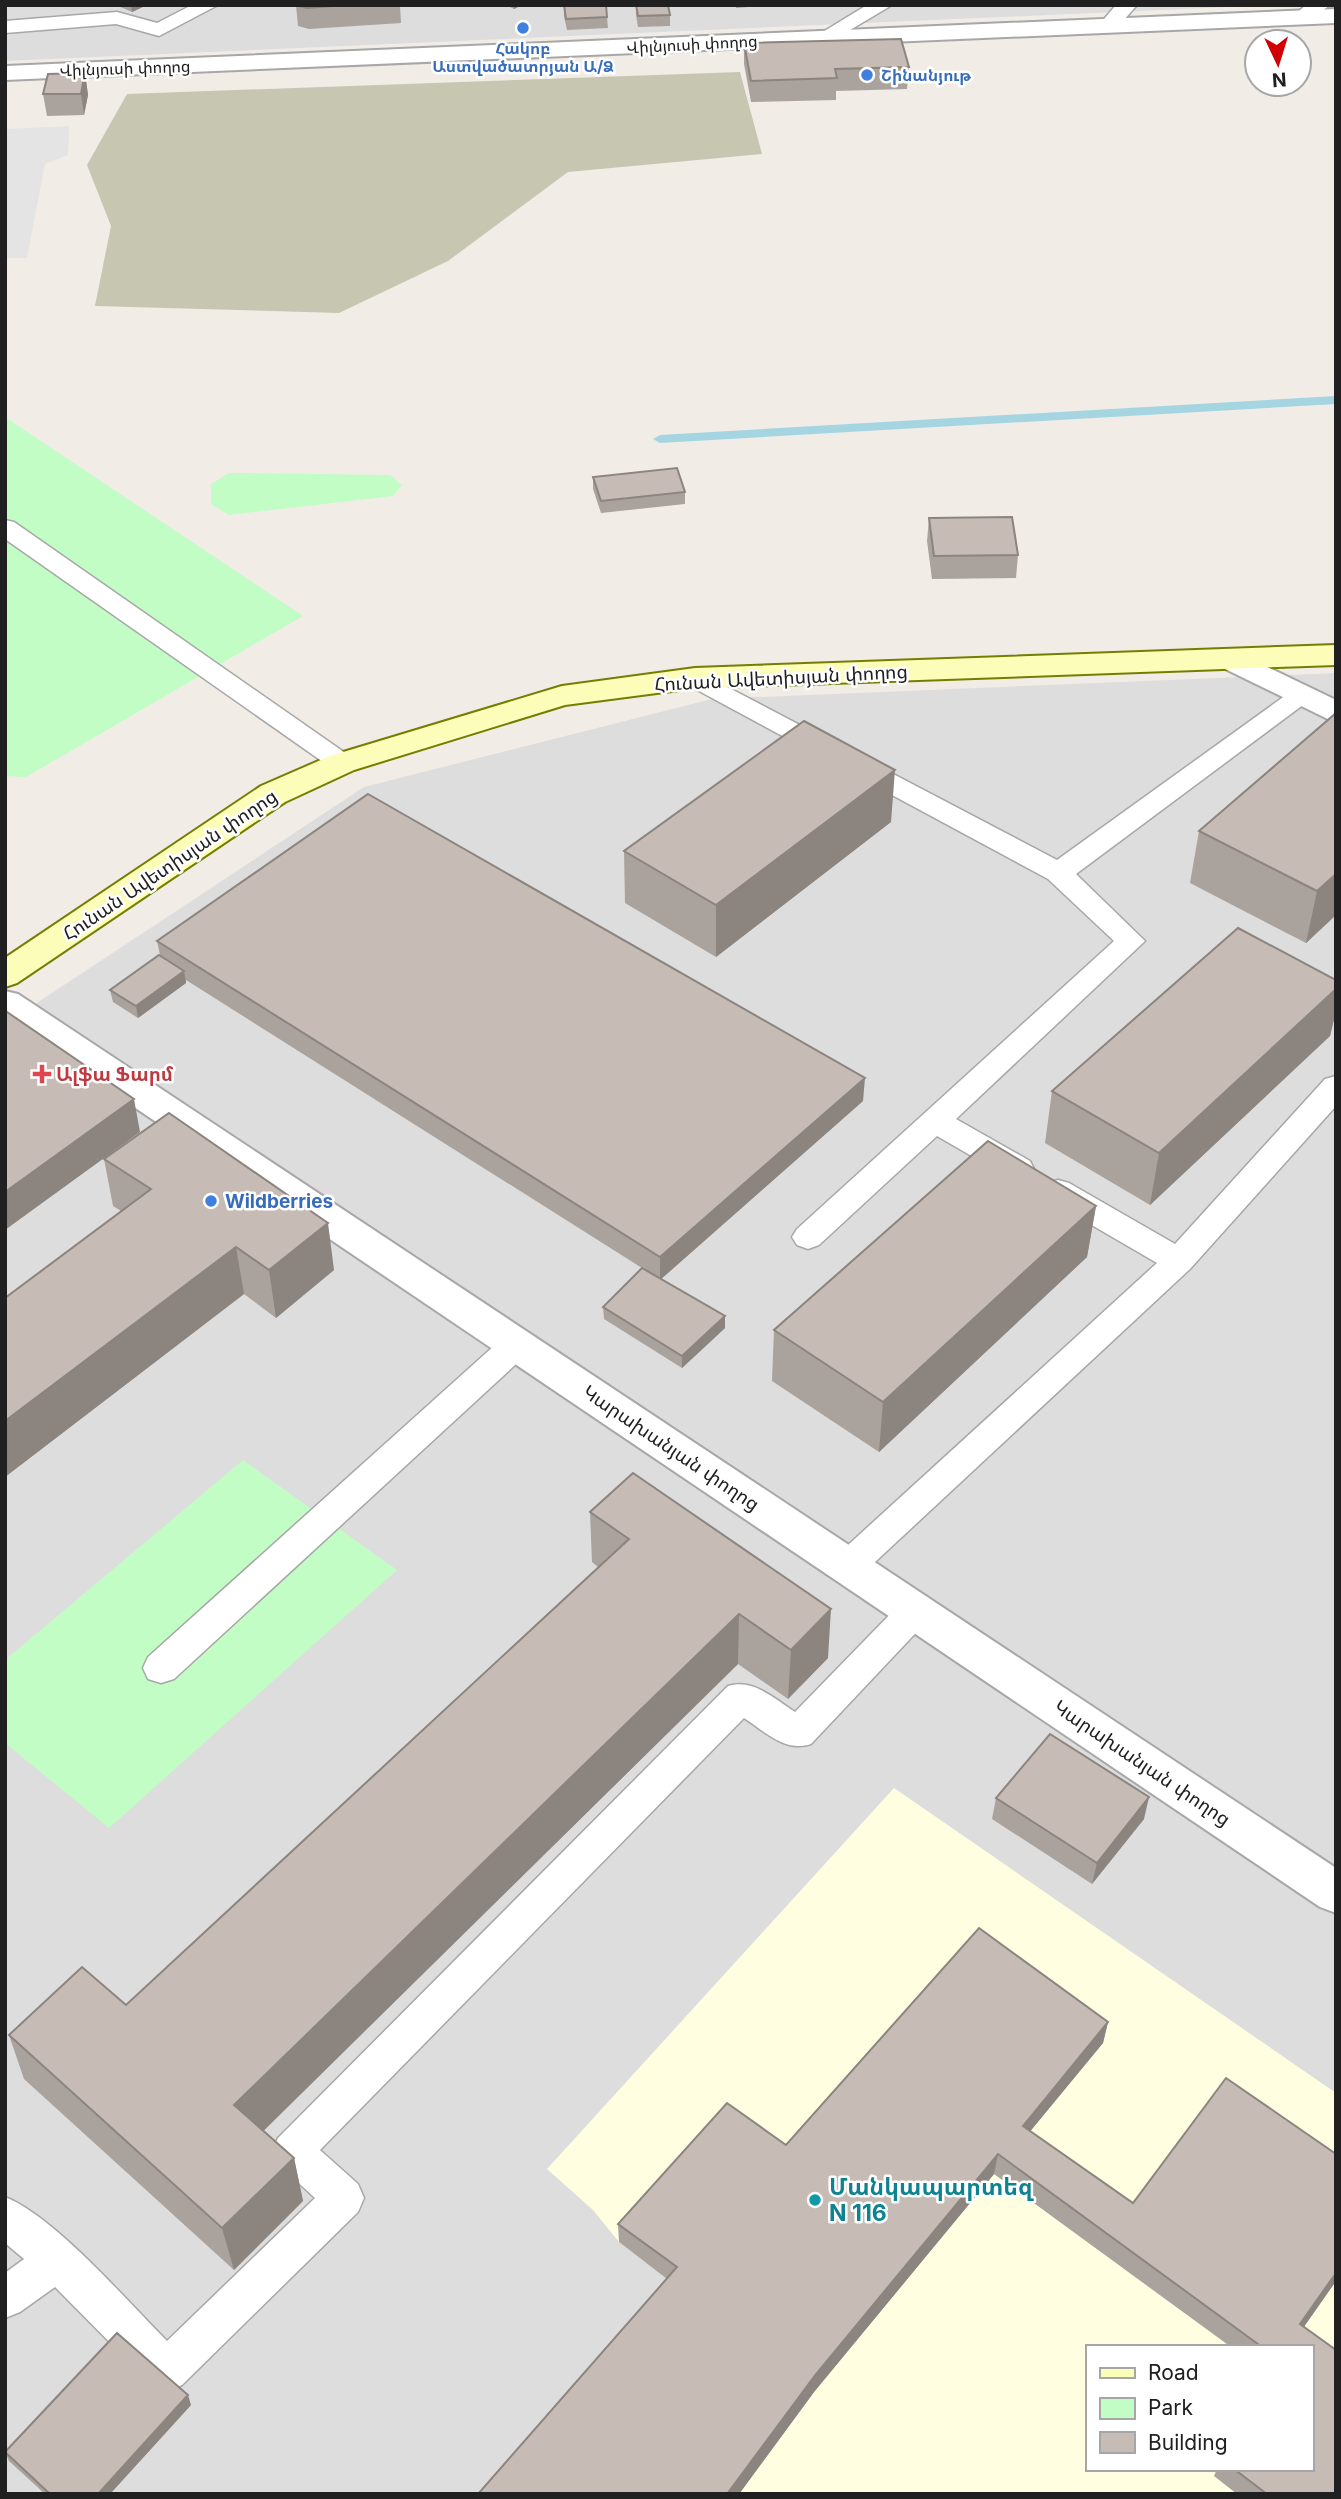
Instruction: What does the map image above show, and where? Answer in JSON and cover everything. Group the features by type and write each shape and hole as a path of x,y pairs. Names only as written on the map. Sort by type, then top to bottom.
{"main road":[{"name":"Հունան Ավետիսյան փողոց","path":"5,975 273,794 342,763 562,696 695,678 1336,655"}],"street":[{"name":"Վիլնյուսի փողոց","path":"5,73 1109,25 1311,11 1336,16"},
{"path":"1232,660 1336,713"},
{"name":"Կարախանյան փողոց","path":"5,1003 1336,1893"}],"lane":[{"path":"5,27 117,18 159,30 208,5"},
{"path":"823,38 882,5"},
{"path":"1109,25 1127,5"},
{"path":"5,527 342,763"},
{"path":"695,678 1058,873 1131,941 808,1237"},
{"path":"1058,873 1302,696"},
{"path":"849,1566 1179,1261 1336,1086"},
{"path":"935,1121 1179,1261"},
{"path":"160,1668 516,1345"},
{"path":"5,2217 57,2260 167,2370 344,2198 292,2151 741,1697 798,1733 915,1611"},
{"path":"5,2298 57,2260"}],"shaded area":[{"path":"5,5 1274,5 5,61"},
{"path":"740,72 762,154 568,172 448,261 339,313 95,306 111,226 87,165 127,94"},
{"path":"69,126 68,155 45,164 27,258 5,258 5,129"},
{"path":"1336,673 1336,2494 5,2494 5,1024 364,787 712,699"},
{"path":"894,1788 1336,2093 1336,2494 739,2494 814,2392 619,2242 593,2210 547,2169"}],"green space":[{"path":"5,417 303,616 26,777 5,776"},
{"path":"229,473 390,475 402,485 393,496 229,515 211,504 211,484"},
{"path":"243,1460 397,1570 109,1828 5,1743 5,1660"}],"building":[{"path":"296,5 344,5 307,8"},
{"path":"564,5 606,5 607,17 566,19"},
{"path":"636,5 668,5 670,15 638,16"},
{"path":"901,39 909,67 835,69 837,78 751,81 744,43"},
{"path":"85,73 81,94 43,94 48,74"},
{"path":"677,468 685,492 601,501 593,477"},
{"path":"1012,517 1018,555 934,556 929,518"},
{"path":"1336,713 1336,874 1317,891 1199,831"},
{"path":"804,721 895,770 716,905 624,851"},
{"path":"368,794 865,1078 660,1257 157,941"},
{"path":"1238,928 1336,980 1336,989 1159,1153 1052,1091"},
{"path":"159,955 184,971 136,1006 110,990"},
{"path":"5,1013 134,1099 5,1192"},
{"path":"169,1113 328,1223 269,1270 236,1247 5,1421 5,1298 151,1189 104,1159"},
{"path":"988,1141 1096,1206 883,1402 774,1330"},
{"path":"642,1268 725,1316 682,1356 603,1307"},
{"path":"633,1473 831,1609 791,1650 739,1614 234,2105 294,2158 222,2228 9,2035 82,1967 126,2005 629,1539 590,1512"},
{"path":"1050,1734 1149,1797 1097,1863 996,1798"},
{"name":"Մանկապարտեզ N 116","path":"979,1928 1108,2022 1023,2126 1133,2203 1226,2078 1336,2154 1336,2273 1300,2324 1336,2350 1336,2494 1267,2494 1237,2471 1313,2471 1313,2345 1259,2345 998,2154 816,2374 727,2494 478,2494 677,2267 618,2224 727,2103 786,2145"},
{"path":"117,2333 188,2395 98,2494 50,2494 5,2452"}],"waterway":[{"path":"660,439 1336,400"}],"place":[{"name":"Հակոբ Աստվածատրյան Ա/Ձ","path":"523,28"},
{"name":"Շինանյութ","path":"867,75"},
{"name":"Ալֆա Ֆարմ","path":"42,1074"},
{"name":"Wildberries","path":"211,1201"},
{"name":"Մանկապարտեզ N 116","path":"815,2200"}]}
